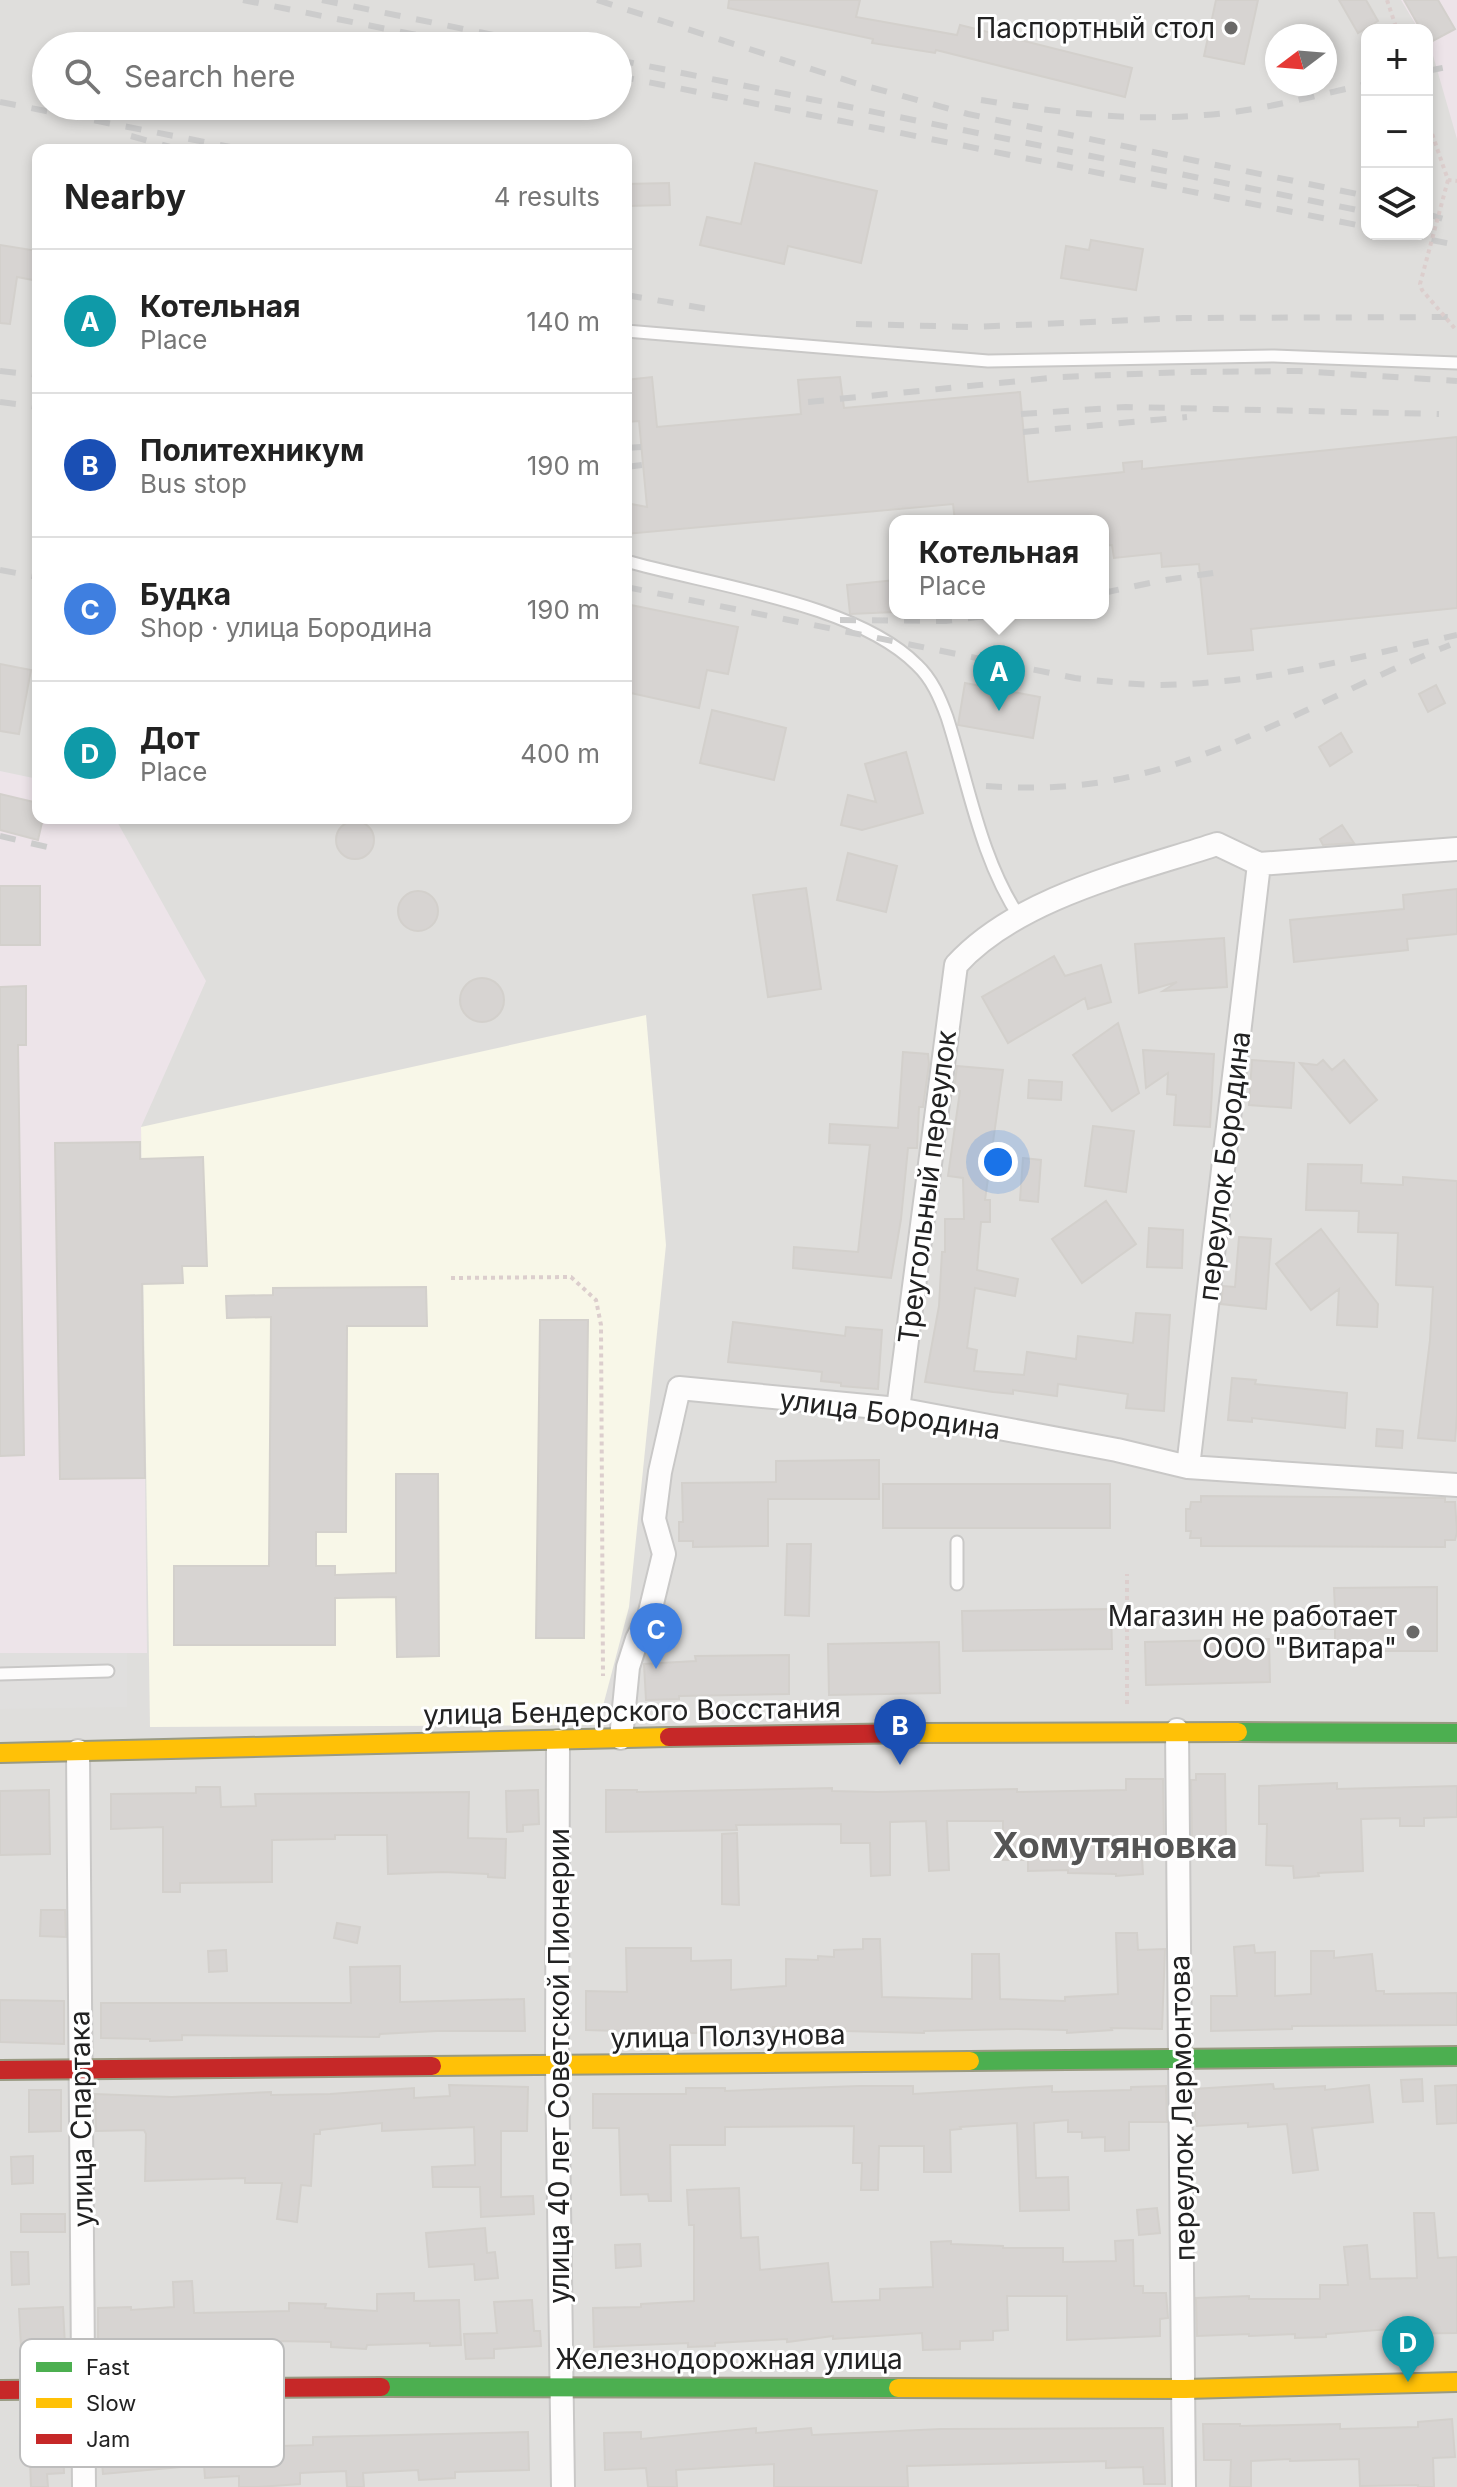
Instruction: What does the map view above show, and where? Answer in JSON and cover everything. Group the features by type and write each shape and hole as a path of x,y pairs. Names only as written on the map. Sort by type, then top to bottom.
{"street":[{"path":"1020,918 1066,895 1217,844 1259,864 1457,849"},
{"name":"переулок Бородина","path":"1188,1467 1259,864"},
{"name":"Треугольный переулок","path":"898,1409 956,965 972,947 1020,918"},
{"name":"улица Бородина","path":"621,1738 628,1667 649,1616 664,1554 654,1519 660,1472 679,1388 898,1409 1117,1450 1188,1467 1457,1485"},
{"name":"улица Бендерского Восстания","path":"0,1753 1127,1730 1457,1733"},
{"name":"переулок Лермонтова","path":"1177,1730 1184,2487"},
{"name":"улица 40 лет Советской Пионерии","path":"558,1741 557,2065 563,2487"},
{"name":"улица Спартака","path":"78,1751 83,2339"},
{"name":"улица Ползунова","path":"0,2070 1457,2056"},
{"name":"Железнодорожная улица","path":"284,2387 1185,2389 1457,2382"},
{"name":"Железнодорожная улица","path":"0,2390 20,2390"}],"lane":[{"path":"632,332 977,361 1274,356 1457,363"},
{"path":"632,563 810,609 883,639 918,665 934,686 945,713 987,851 1007,898 1020,918"},
{"path":"957,1542 957,1584"},
{"path":"0,1674 108,1671"}],"path":[{"path":"1387,0 1395,24"},
{"path":"1433,136 1448,180 1420,284 1457,331"},
{"path":"1448,180 1457,181"},
{"path":"451,1278 571,1277 596,1300 601,1325 603,1691"},
{"path":"1127,1574 1127,1730"}],"shaded area":[{"path":"0,0 1457,0 1457,2487 0,2487"},
{"path":"1401,0 1457,0 1457,139 1433,55 1433,24 1415,24"},
{"path":"0,771 32,778 32,824 118,824 206,981 141,1127 147,1653 0,1653"},
{"path":"646,1015 666,1245 629,1607 598,1725 150,1727 141,1127"},
{"path":"0,1653 127,1653 127,1707 0,1709"}],"building":[{"path":"729,0 860,0 856,17 957,35 960,25 1132,68 1125,97 936,50 935,53 872,43 873,39 728,8"},
{"name":"Паспортный стол","path":"1216,0 1258,0 1244,64 1204,56"},
{"path":"1339,0 1366,0 1378,21 1361,24 1358,33"},
{"path":"1404,0 1438,0 1455,29 1433,41 1433,24 1418,24"},
{"path":"755,163 877,191 861,263 788,246 784,264 700,245 707,217 741,224"},
{"path":"669,183 670,205 632,206 632,184"},
{"path":"1091,240 1143,249 1136,290 1061,278 1066,246 1089,250"},
{"path":"0,245 32,250 32,280 17,277 10,324 0,323"},
{"path":"652,377 657,427 801,414 798,380 840,377 844,408 1020,392 1028,482 1124,472 1123,463 1142,461 1142,469 1457,437 1457,608 1251,629 1253,650 1208,654 1199,564 1162,567 1161,553 1114,558 1112,545 1109,545 1109,515 954,515 953,504 632,533 632,504 647,507 639,421 632,422 632,379"},
{"path":"889,581 889,612 850,614 847,585"},
{"path":"632,605 738,627 728,674 707,670 699,708 632,693"},
{"path":"0,664 31,670 19,734 0,731"},
{"path":"965,683 1040,697 1033,738 958,725"},
{"path":"1436,685 1445,703 1428,712 1419,694"},
{"path":"712,710 786,728 774,780 700,763"},
{"path":"1341,733 1352,752 1330,766 1319,747"},
{"path":"906,752 923,813 862,830 841,825 848,795 876,802 865,764"},
{"path":"0,794 32,802 32,824 42,824 38,840 0,830"},
{"path":"344,824 366,824 373,833 373,847 362,858 348,858 337,847 337,833"},
{"path":"1342,825 1354,843 1323,845 1320,839"},
{"path":"848,853 897,866 886,912 837,900"},
{"path":"0,886 40,886 40,945 0,945"},
{"path":"806,888 821,989 768,997 753,895"},
{"path":"1457,889 1457,934 1407,939 1408,950 1294,962 1290,920 1404,909 1403,895"},
{"path":"418,891 432,897 438,911 432,925 418,931 404,925 398,911 404,897"},
{"path":"1224,938 1227,987 1163,991 1177,982 1139,993 1135,944"},
{"path":"1054,956 1065,976 1101,965 1111,1002 1088,1009 1085,998 1008,1043 982,997"},
{"path":"482,978 498,984 504,1000 498,1016 482,1022 466,1016 460,1000 466,984"},
{"path":"26,986 26,1045 18,1045 24,1455 0,1456 0,987"},
{"path":"1118,1023 1139,1093 1112,1111 1073,1055"},
{"path":"1143,1050 1214,1054 1210,1127 1174,1125 1176,1095 1167,1094 1168,1073 1146,1088"},
{"path":"903,1052 928,1054 929,1064 923,1107 919,1107 917,1148 908,1148 891,1278 793,1268 794,1247 858,1252 870,1145 829,1143 830,1124 898,1128"},
{"path":"1252,1060 1294,1063 1291,1108 1249,1105"},
{"path":"1323,1060 1332,1070 1344,1060 1377,1100 1350,1123 1300,1063 1317,1065"},
{"path":"957,1066 1003,1070 985,1200 990,1200 990,1222 981,1222 977,1270 1018,1279 1015,1296 975,1288 967,1348 977,1350 974,1371 1024,1375 1027,1352 1076,1359 1078,1336 1133,1343 1136,1313 1170,1315 1164,1411 1126,1408 1128,1394 1058,1384 1057,1396 1013,1390 1013,1394 993,1392 925,1382 939,1306 945,1219 964,1219 963,1178 948,1176 960,1091 954,1090"},
{"path":"1029,1080 1062,1082 1061,1100 1028,1098"},
{"path":"1093,1126 1134,1131 1126,1192 1085,1186"},
{"path":"140,1142 140,1159 203,1157 207,1266 182,1266 183,1283 142,1284 145,1478 60,1479 55,1143"},
{"path":"1023,1158 1041,1160 1038,1202 1020,1200"},
{"path":"1308,1164 1362,1165 1361,1183 1403,1185 1403,1177 1457,1181 1455,1441 1418,1438 1433,1287 1396,1285 1398,1233 1358,1232 1359,1211 1306,1210"},
{"path":"1106,1201 1136,1244 1082,1283 1052,1239"},
{"path":"1149,1228 1183,1230 1182,1268 1147,1267"},
{"path":"1321,1229 1378,1304 1377,1327 1337,1325 1339,1289 1311,1310 1276,1264"},
{"path":"1239,1237 1271,1239 1266,1309 1221,1304 1223,1286 1235,1287"},
{"path":"426,1287 427,1326 347,1326 346,1532 316,1532 316,1566 335,1566 335,1575 396,1573 396,1474 438,1474 439,1656 397,1657 396,1597 335,1598 335,1645 174,1645 174,1566 269,1566 271,1317 227,1318 226,1296 273,1295 273,1288"},
{"path":"540,1320 588,1320 584,1638 536,1638"},
{"path":"733,1322 845,1336 846,1327 882,1330 878,1389 821,1381 822,1372 728,1362"},
{"path":"1232,1378 1256,1380 1255,1384 1347,1393 1345,1428 1252,1418 1252,1422 1228,1420"},
{"path":"1377,1429 1403,1431 1402,1448 1376,1446"},
{"path":"879,1460 879,1499 768,1499 768,1546 693,1547 693,1541 679,1541 679,1522 683,1522 682,1483 776,1482 776,1461"},
{"path":"883,1484 1110,1484 1110,1528 883,1528"},
{"path":"1201,1496 1445,1498 1445,1502 1455,1502 1457,1532 1455,1540 1445,1540 1445,1547 1201,1546 1201,1538 1190,1538 1191,1531 1186,1531 1186,1509 1190,1509 1191,1502 1201,1502"},
{"path":"787,1544 811,1544 809,1616 785,1615"},
{"path":"1437,1587 1437,1651 1335,1651 1335,1629 1317,1629 1317,1609 1335,1609 1334,1588"},
{"path":"1111,1609 1112,1649 963,1651 962,1611"},
{"path":"1269,1639 1270,1682 1146,1685 1145,1642"},
{"path":"939,1642 940,1693 829,1695 828,1644"},
{"path":"789,1655 789,1694 679,1696 679,1699 646,1700 644,1664 696,1661 695,1656"},
{"path":"1196,1774 1225,1774 1226,1841 1192,1841 1191,1780 1196,1780"},
{"path":"1126,1779 1163,1779 1164,1843 1141,1842 1143,1874 1116,1876 1068,1873 1068,1870 1028,1871 1028,1860 1003,1860 1003,1821 947,1821 949,1870 929,1871 926,1821 890,1822 890,1875 871,1876 870,1843 841,1843 841,1824 736,1825 737,1830 606,1832 606,1790 1126,1790"},
{"path":"1337,1783 1337,1789 1457,1786 1457,1817 1424,1818 1424,1826 1400,1826 1400,1818 1361,1819 1363,1871 1318,1873 1319,1876 1294,1878 1293,1866 1266,1865 1267,1824 1259,1824 1259,1786"},
{"path":"196,1787 220,1787 221,1807 256,1806 255,1794 469,1792 468,1838 506,1839 505,1878 443,1872 388,1874 387,1835 335,1835 335,1839 272,1840 272,1882 180,1883 180,1892 163,1892 163,1827 111,1829 111,1794 196,1793"},
{"path":"49,1790 50,1854 0,1855 0,1791"},
{"path":"538,1790 539,1824 523,1825 523,1831 507,1832 506,1791"},
{"path":"737,1833 739,1905 722,1904 722,1834"},
{"path":"41,1910 65,1910 66,1937 40,1936"},
{"path":"337,1923 360,1927 357,1943 334,1938"},
{"path":"1116,1933 1137,1933 1138,1950 1165,1949 1162,2029 1111,2028 1067,2033 1067,2030 924,2033 773,2027 773,2030 694,2033 586,2030 586,1991 627,1992 626,1948 691,1948 691,1961 731,1960 731,1990 786,1986 786,1959 834,1957 834,1950 863,1949 863,1939 880,1939 882,1997 972,1999 972,1954 999,1954 1000,1999 1065,2001 1065,1997 1118,1994"},
{"path":"1254,1945 1255,1953 1275,1952 1275,1996 1311,1994 1311,1951 1334,1951 1334,1958 1372,1954 1376,1991 1384,1991 1384,1994 1457,1993 1457,2025 1292,2026 1292,2029 1211,2031 1211,1996 1237,1996 1234,1947"},
{"path":"226,1950 227,1971 209,1972 208,1951"},
{"path":"400,1966 400,2002 524,1999 525,2031 437,2031 380,2034 379,2037 182,2035 182,2040 150,2041 101,2038 101,2003 351,2003 350,1967"},
{"path":"0,2000 64,2001 64,2044 0,2042"},
{"path":"1422,2079 1423,2101 1403,2102 1401,2080"},
{"path":"1273,2084 1274,2089 1325,2086 1325,2090 1369,2085 1373,2122 1312,2128 1318,2170 1293,2173 1287,2124 1197,2126 1194,2089"},
{"path":"449,2085 528,2087 527,2131 501,2131 501,2197 533,2196 534,2214 481,2217 480,2187 433,2187 432,2167 475,2165 474,2127 382,2131 382,2123 320,2130 320,2134 314,2134 311,2186 301,2185 297,2222 277,2219 282,2183 245,2183 245,2178 145,2181 144,2130 96,2131 95,2094 172,2097 271,2092 271,2095 330,2094 414,2088 414,2098 450,2096"},
{"path":"1457,2085 1457,2123 1437,2124 1435,2086"},
{"path":"913,2086 913,2094 1052,2086 1052,2092 1166,2086 1167,2122 1129,2122 1129,2150 1105,2151 1105,2137 1082,2138 1082,2132 1068,2132 1068,2120 1034,2123 1036,2178 1068,2177 1069,2210 1020,2211 1017,2123 950,2130 951,2172 924,2172 924,2146 879,2146 878,2190 861,2190 862,2163 853,2163 854,2126 725,2127 725,2145 670,2145 671,2201 649,2201 648,2194 621,2195 619,2128 593,2128 593,2094 686,2094 686,2088 725,2088 725,2091"},
{"path":"29,2090 61,2090 61,2131 29,2132"},
{"path":"33,2156 33,2183 12,2184 11,2157"},
{"path":"739,2188 741,2238 758,2237 760,2270 828,2263 832,2302 880,2300 880,2289 933,2287 931,2242 951,2241 951,2244 1003,2248 1063,2248 1063,2262 1116,2261 1115,2241 1133,2240 1134,2286 1143,2286 1143,2293 1166,2293 1168,2318 1160,2319 1160,2336 1067,2340 1067,2296 1007,2296 1008,2330 993,2331 993,2340 960,2341 960,2349 923,2350 922,2333 833,2339 833,2336 787,2342 787,2339 715,2343 715,2346 688,2347 688,2343 594,2347 593,2308 694,2301 694,2225 689,2225 687,2190"},
{"path":"1157,2208 1160,2233 1139,2235 1137,2210"},
{"path":"1414,2213 1434,2213 1438,2258 1457,2257 1457,2333 1390,2334 1390,2329 1326,2334 1326,2337 1295,2338 1295,2334 1197,2336 1196,2298 1249,2296 1249,2299 1320,2299 1320,2285 1348,2285 1344,2247 1367,2245 1370,2279 1417,2278"},
{"path":"21,2214 65,2214 65,2232 21,2232"},
{"path":"485,2228 487,2253 495,2252 498,2278 475,2280 474,2264 429,2267 426,2233"},
{"path":"640,2244 641,2266 616,2268 615,2245"},
{"path":"11,2252 28,2252 29,2284 12,2285"},
{"path":"192,2281 194,2313 289,2311 289,2303 377,2311 377,2294 414,2293 414,2301 459,2300 461,2345 367,2345 366,2349 331,2347 331,2342 284,2339 98,2339 98,2308 131,2307 131,2310 174,2307 173,2282"},
{"path":"532,2300 534,2331 540,2331 541,2346 494,2349 494,2358 466,2359 464,2334 497,2333 494,2302"},
{"path":"63,2307 65,2339 21,2339 19,2309"},
{"path":"1452,2419 1455,2457 1433,2458 1434,2487 1360,2486 1359,2459 1290,2459 1251,2461 1251,2487 1230,2487 1231,2460 1204,2460 1203,2424 1340,2424 1340,2429 1418,2427 1418,2422"},
{"path":"756,2428 756,2433 811,2428 812,2435 941,2429 1163,2428 1165,2484 1144,2484 1143,2467 1106,2468 1106,2461 907,2466 908,2487 774,2487 774,2464 676,2470 677,2487 648,2487 646,2468 605,2470 604,2433 641,2432 641,2439"},
{"path":"528,2432 529,2470 455,2472 455,2478 419,2480 418,2470 363,2473 364,2487 347,2487 346,2471 300,2473 300,2484 259,2487 239,2487 239,2476 205,2478 204,2467 284,2467 284,2446 313,2445 313,2437"},
{"path":"30,2467 64,2467 64,2473 47,2474 48,2487 31,2487"},
{"path":"102,2467 182,2467 103,2474"}],"railway":[{"path":"243,0 402,32"},
{"path":"322,0 479,32"},
{"path":"597,0 855,83 968,114 1361,195"},
{"path":"632,63 1361,211"},
{"path":"1433,70 1457,65"},
{"path":"632,79 1361,226"},
{"path":"981,100 1093,115 1177,117 1246,110 1361,85"},
{"path":"0,102 32,108"},
{"path":"92,120 215,144"},
{"path":"131,136 160,144"},
{"path":"1433,216 1457,223"},
{"path":"1431,240 1457,245"},
{"path":"632,296 720,311"},
{"path":"856,324 970,327 1184,318 1457,317"},
{"path":"0,371 32,374"},
{"path":"808,402 1060,377 1185,372 1299,371 1457,381"},
{"path":"0,402 32,406"},
{"path":"1021,414 1126,407 1439,414"},
{"path":"1023,432 1187,417"},
{"path":"632,448 641,447"},
{"path":"632,466 642,465"},
{"path":"0,570 32,576"},
{"path":"1109,592 1226,571"},
{"path":"632,588 1075,678 1145,685 1193,684 1269,675 1457,635"},
{"path":"840,620 962,619"},
{"path":"986,786 1034,788 1082,785 1158,769 1243,739 1450,645"},
{"path":"0,836 60,850"}],"traffic: fast":[{"path":"1238,1732 1457,1733"},
{"path":"970,2061 1457,2056"},
{"path":"381,2387 898,2388"}],"traffic: slow":[{"path":"913,1733 1238,1732"},
{"path":"0,1753 669,1737"},
{"path":"432,2066 970,2061"},
{"path":"898,2388 1185,2389 1457,2382"}],"traffic: jam":[{"path":"669,1737 913,1733"},
{"path":"0,2070 432,2066"},
{"path":"284,2388 381,2387"},
{"path":"0,2390 20,2390"}],"place":[{"name":"Паспортный стол","path":"1231,28"},
{"name":"Котельная","path":"999,711"},
{"name":"Магазин не работает ООО \"Витара\"","path":"1413,1632"},
{"name":"Будка","path":"656,1669"},
{"name":"Политехникум","path":"900,1765"},
{"name":"Дот","path":"1408,2382"}],"district":[{"name":"Хомутяновка","path":"1115,1845"}]}
